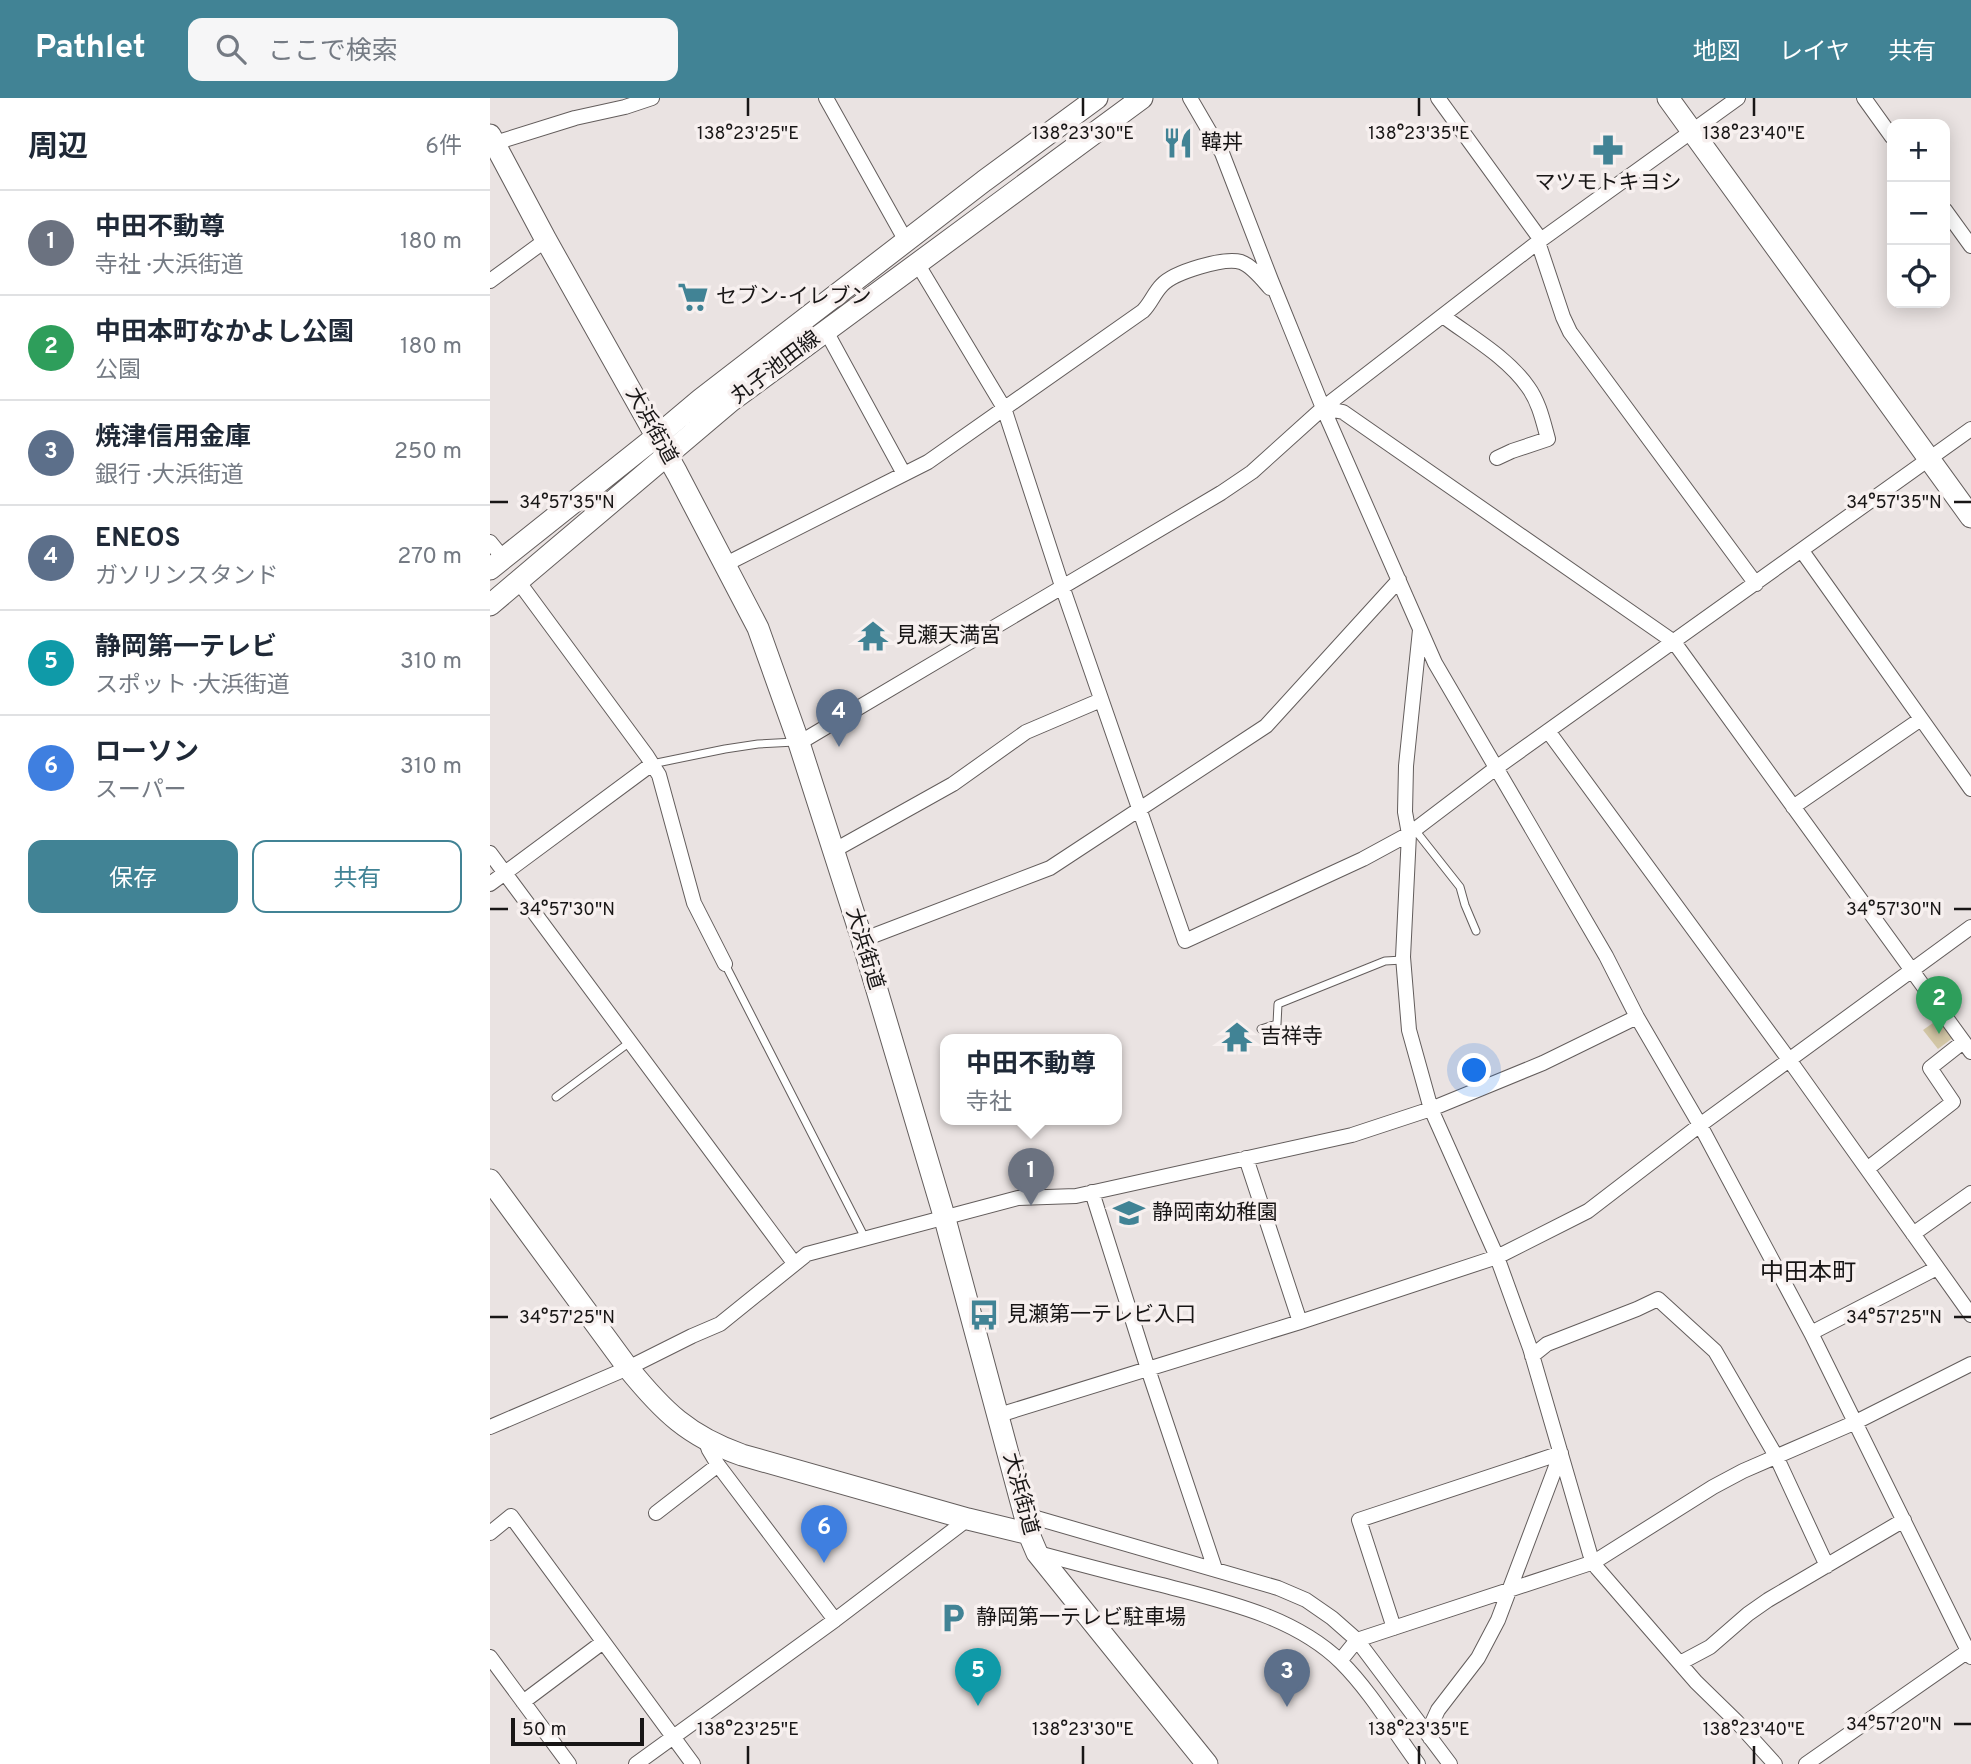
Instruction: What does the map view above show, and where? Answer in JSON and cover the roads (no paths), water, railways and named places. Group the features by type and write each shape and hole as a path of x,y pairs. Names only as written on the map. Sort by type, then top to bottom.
{"street":[{"path":"492,139 575,118 620,103 652,98"},
{"path":"826,98 906,241"},
{"name":"丸子池田線","path":"490,605 662,445 701,399 1097,98"},
{"name":"丸子池田線","path":"494,556 731,401 1142,98"},
{"path":"1190,98 1222,153 1323,408 1435,663 1606,956 1637,1017 1700,1125 1811,1333 1969,1654 1806,1764"},
{"path":"1438,98 1540,241 1570,332 1756,584"},
{"path":"1668,98 1971,517"},
{"path":"799,743 1221,493 1252,472 1323,408 1540,241 1738,98"},
{"path":"1864,98 1887,130"},
{"name":"大浜街道","path":"492,139 662,445 758,628 799,743 862,940 945,1219 1031,1534 1207,1764"},
{"path":"1950,217 1971,246"},
{"path":"490,281 547,240"},
{"path":"726,564 928,463 1143,311 1151,304 1162,284 1176,275 1226,261 1241,262 1256,273 1278,297"},
{"path":"917,263 1004,408 1062,586 1185,941 1363,859 1412,832 1496,768 1971,429"},
{"path":"1443,316 1505,362 1529,387 1538,405 1548,439 1497,458"},
{"path":"826,331 904,474"},
{"path":"1323,408 1343,412 1674,642 1967,1047 1930,1068 1953,1102 1867,1169"},
{"path":"1802,551 1971,789"},
{"path":"862,940 1050,868 1266,726 1399,580"},
{"path":"518,581 659,775 694,903 725,964"},
{"path":"1420,628 1406,766 1405,812 1412,832 1403,960 1409,1030 1431,1109 1497,1257 1532,1356 1597,1568 1680,1663 1775,1764"},
{"path":"833,851 953,784 1026,732 1101,700"},
{"path":"1793,807 1922,719"},
{"path":"1548,731 1790,1061 1971,1315"},
{"path":"490,884 652,764"},
{"path":"490,853 793,1263"},
{"path":"999,1415 1300,1322 1497,1257 1588,1211 1700,1125 1971,927"},
{"path":"490,1427 628,1368 720,1324 807,1254 1018,1198 1076,1196 1352,1135 1431,1109 1543,1063 1637,1017"},
{"path":"1246,1158 1300,1322"},
{"path":"490,1180 628,1368 665,1411 681,1425 720,1447 760,1461 968,1519 1031,1534 1215,1569 1278,1588 1306,1601 1332,1618 1357,1640 1450,1764"},
{"path":"1092,1192 1215,1569"},
{"path":"1913,1234 1971,1193"},
{"path":"1811,1333 1937,1268"},
{"path":"1532,1356 1547,1344 1658,1299 1715,1352 1776,1457 1827,1566"},
{"path":"1340,1661 1357,1640 1594,1562 1713,1487 1856,1422 1971,1364"},
{"path":"705,1439 718,1465 835,1619"},
{"path":"1430,1738 1432,1723 1438,1710 1478,1658 1498,1620 1561,1453"},
{"path":"1394,1628 1359,1520 1561,1453"},
{"path":"656,1513 718,1465"},
{"path":"490,1533 511,1516 693,1764"},
{"path":"636,1764 968,1519"},
{"path":"1680,1663 1710,1647 1748,1614 1768,1601 1904,1520"},
{"path":"1031,1534 1263,1615 1309,1637 1340,1661 1365,1689 1414,1762"},
{"path":"523,1702 603,1642"},
{"path":"490,1657 569,1764"}],"lane":[{"path":"652,764 747,746 799,743"},
{"path":"1412,832 1460,887 1476,931"},
{"path":"1261,1029 1278,1024 1278,1004 1385,961 1403,960"},
{"path":"725,964 865,1238"},
{"path":"556,1097 630,1042"}],"place":[{"name":"韓丼","path":"1178,143"},
{"name":"マツモトキヨシ","path":"1608,150"},
{"name":"セブン-イレブン","path":"693,297"},
{"name":"見瀬天満宮","path":"873,636"},
{"name":"ENEOS","path":"839,747"},
{"name":"中田本町なかよし公園","path":"1939,1034"},
{"name":"吉祥寺","path":"1237,1037"},
{"name":"中田不動尊","path":"1031,1206"},
{"name":"静岡南幼稚園","path":"1129,1213"},
{"name":"見瀬第一テレビ入口","path":"984,1315"},
{"name":"ローソン","path":"824,1563"},
{"name":"静岡第一テレビ駐車場","path":"953,1618"},
{"name":"静岡第一テレビ","path":"978,1706"},
{"name":"焼津信用金庫","path":"1287,1707"}],"district":[{"name":"中田本町","path":"1808,1274"}]}
